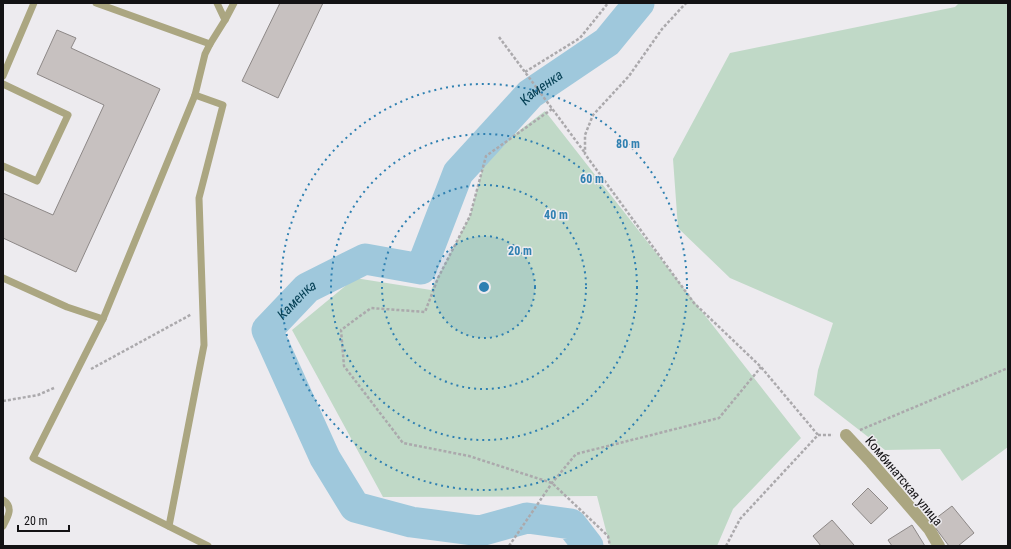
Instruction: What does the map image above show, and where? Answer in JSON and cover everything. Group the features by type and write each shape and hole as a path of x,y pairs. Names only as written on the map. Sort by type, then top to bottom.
{"street":[{"name":"Комбинатская улица","path":"846,436 871,462 929,529 939,546"}],"lane":[{"path":"3,76 34,3"},
{"path":"96,3 210,44"},
{"path":"217,3 225,20"},
{"path":"208,546 196,543 169,526 33,458 103,319 195,95 205,54 234,3"},
{"path":"3,84 68,115 37,180 3,166"},
{"path":"169,526 204,346 199,198 223,105 195,95"},
{"path":"3,278 67,307 103,319"},
{"path":"3,500 9,508 9,515 3,526"}],"path":[{"path":"525,72 580,38 608,3"},
{"path":"585,154 585,135 593,115 629,76 662,29 687,3"},
{"path":"499,37 694,303 761,367 818,435 846,436 1008,368"},
{"path":"552,109 486,156 470,216 438,278 425,312 370,308 341,330 344,366 403,443 469,456 552,483 608,536 610,546"},
{"path":"3,401 38,395 73,379 202,308"},
{"path":"509,546 552,483 576,454 719,418 761,367"},
{"path":"726,546 740,519 818,435"}],"green space":[{"path":"959,3 1008,3 1008,447 962,481 940,449 885,450 814,395 818,370 833,323 730,278 678,228 673,159 730,53 955,7"},
{"path":"545,111 801,438 733,509 717,546 610,546 597,496 383,497 292,330 355,278 431,290 470,216 486,156"}],"building":[{"path":"280,3 323,3 278,98 242,81"},
{"path":"57,30 76,38 71,48 160,89 76,272 3,238 3,193 53,215 104,105 37,74"},
{"path":"868,488 888,508 871,524 852,504"},
{"path":"952,506 974,533 958,546 949,546 931,522"},
{"path":"832,520 854,545 853,546 821,546 813,536"},
{"path":"912,525 925,546 892,546 888,540"}],"waterway":[{"name":"Каменка","path":"588,546 571,524 527,518 480,531 411,522 355,507 325,458 267,330 307,288 365,259 421,269 458,173 530,94 607,42 639,3"}]}
